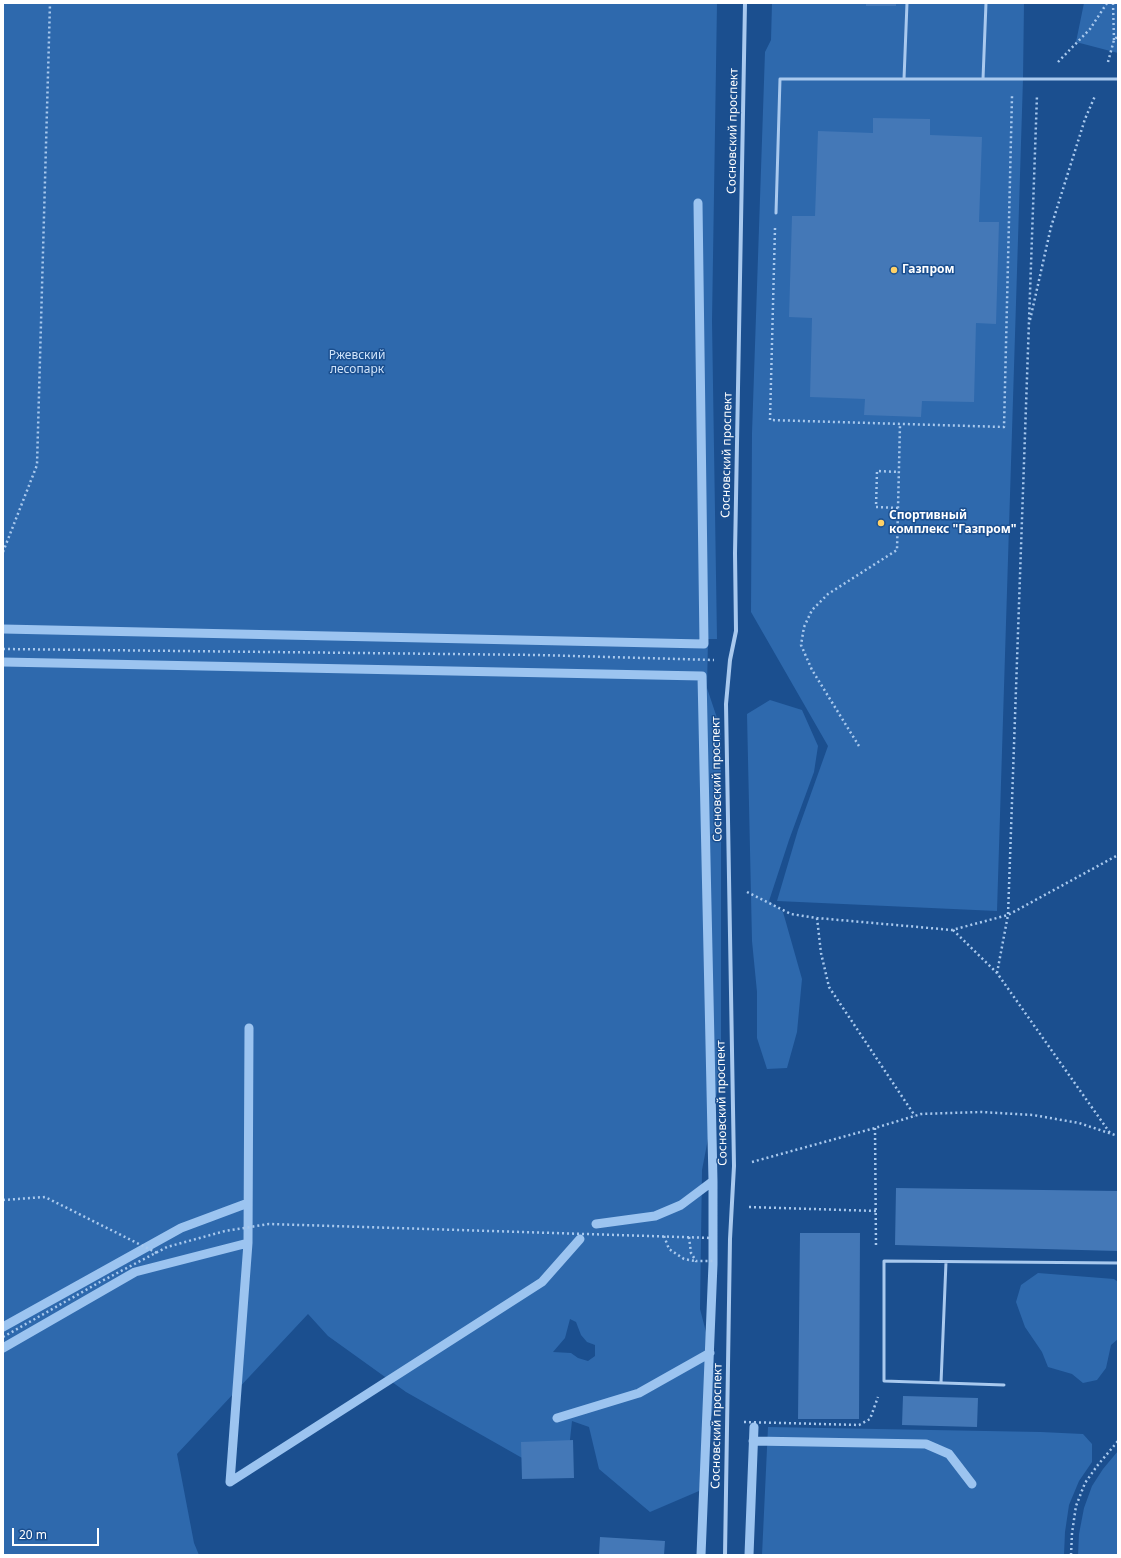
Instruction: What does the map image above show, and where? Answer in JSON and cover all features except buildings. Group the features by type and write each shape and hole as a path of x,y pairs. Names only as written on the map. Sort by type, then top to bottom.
{"street":[{"name":"Сосновский проспект","path":"725,1555 731,1207 734,1166 726,704 730,660 736,631 736,546 745,3"}],"lane":[{"path":"904,79 907,3"},
{"path":"983,79 986,3"},
{"path":"776,214 780,79 1118,79"},
{"path":"1004,1385 884,1382 884,1261 1118,1263"},
{"path":"941,1383 946,1262"}],"path":[{"path":"3,552 37,465 50,3"},
{"path":"997,973 1008,915 1038,80 1066,54 1090,28 1107,3"},
{"path":"1029,326 1051,227 1085,119 1103,79 1114,40 1114,3"},
{"path":"1114,40 1118,36"},
{"path":"776,214 770,420 1004,427 1012,80"},
{"path":"859,746 812,670 801,645 804,627 812,610 828,594 897,550 900,424"},
{"path":"898,508 876,507 877,471 899,472"},
{"path":"3,649 538,655 730,660"},
{"path":"729,882 791,914 817,918 952,930 1008,915 1118,855"},
{"path":"817,918 821,953 829,987 915,1116"},
{"path":"952,930 997,973 1110,1133"},
{"path":"734,1166 921,1114 982,1112 1033,1115 1079,1123 1118,1136"},
{"path":"875,1128 876,1252 884,1261"},
{"path":"3,1200 45,1197 157,1253"},
{"path":"731,1207 876,1211"},
{"path":"3,1337 100,1282 167,1247 225,1231 269,1224 704,1238"},
{"path":"664,1236 669,1249 684,1259 708,1261"},
{"path":"689,1237 691,1253 696,1261"},
{"path":"727,1421 859,1425 870,1418 884,1382"},
{"path":"1071,1555 1076,1506 1086,1483 1097,1466 1118,1441"}],"green space":[{"name":"Ржевский лесопарк","path":"3,3 717,3 712,321 717,639 708,639 707,688 721,730 721,1071 702,1170 700,1309 719,1382 708,1431 699,1491 650,1512 599,1469 589,1427 572,1421 568,1458 538,1467 406,1392 328,1336 308,1314 177,1454 194,1543 199,1555 3,1555","holes":["570,1319 576,1322 581,1335 587,1342 595,1345 595,1356 588,1361 578,1358 571,1353 553,1352 565,1338"]},
{"name":"Cпортивный комплекс \"Газпром\"","path":"772,3 1024,3 1023,79 997,911 777,901 798,830 828,746 751,612 752,433 765,52 771,40"},
{"path":"1084,3 1118,3 1118,53 1076,42"},
{"path":"770,700 802,710 818,746 814,772 789,840 769,901 783,912 802,979 797,1032 787,1068 767,1069 757,1038 757,992 752,941 747,714"},
{"path":"1038,1273 1114,1279 1118,1282 1118,1339 1111,1345 1106,1368 1097,1380 1083,1383 1072,1374 1048,1367 1042,1352 1025,1327 1016,1302 1021,1285"},
{"path":"768,1427 1083,1434 1092,1444 1092,1462 1079,1481 1069,1505 1065,1532 1064,1555 762,1555"},
{"path":"1118,1451 1118,1555 1078,1555 1079,1534 1084,1508 1092,1486 1103,1469"}],"waterway":[{"path":"3,629 704,644 698,203"},
{"path":"3,662 702,676 713,1181 713,1264 701,1555"},
{"path":"230,1482 248,1243 249,1028"},
{"path":"596,1224 655,1216 681,1205 713,1181"},
{"path":"3,1327 181,1228 248,1203"},
{"path":"230,1482 542,1282 580,1239"},
{"path":"3,1348 135,1272 248,1243"},
{"path":"557,1418 639,1393 710,1353"},
{"path":"749,1555 754,1427"},
{"path":"753,1441 926,1444 949,1454 972,1484"}],"place":[{"name":"Газпром","path":"894,270"},
{"name":"Cпортивный комплекс \"Газпром\"","path":"881,523"}]}
